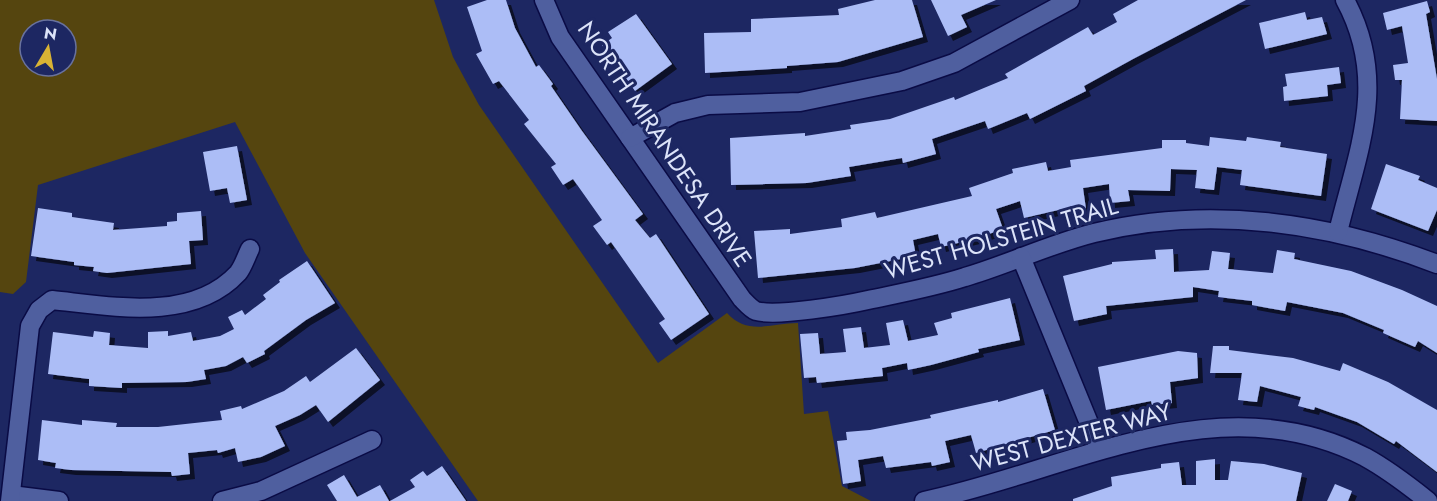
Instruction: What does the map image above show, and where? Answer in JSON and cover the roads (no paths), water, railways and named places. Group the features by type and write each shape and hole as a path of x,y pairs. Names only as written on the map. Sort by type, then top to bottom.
{"street":[{"name":"NORTH MIRANDESA DRIVE","path":"544,0 560,37 742,299 754,310"},
{"path":"630,138 675,113 708,105 800,102 902,81 954,63 1070,0"},
{"path":"1338,232 1368,99 1369,70 1361,35 1345,0"},
{"name":"WEST HOLSTEIN TRAIL","path":"754,310 773,313 858,303 966,277 1094,233 1142,224 1202,220 1262,221 1304,225 1338,232 1437,264"},
{"path":"59,501 10,498 30,326 39,310 52,300 132,309 169,306 202,297 225,285 239,272 250,249"},
{"path":"1020,257 1100,450"},
{"name":"WEST DEXTER WAY","path":"924,501 1100,450 1180,430 1230,426 1280,430 1323,440 1364,457 1428,501"},
{"path":"222,501 261,491 372,440"}]}
